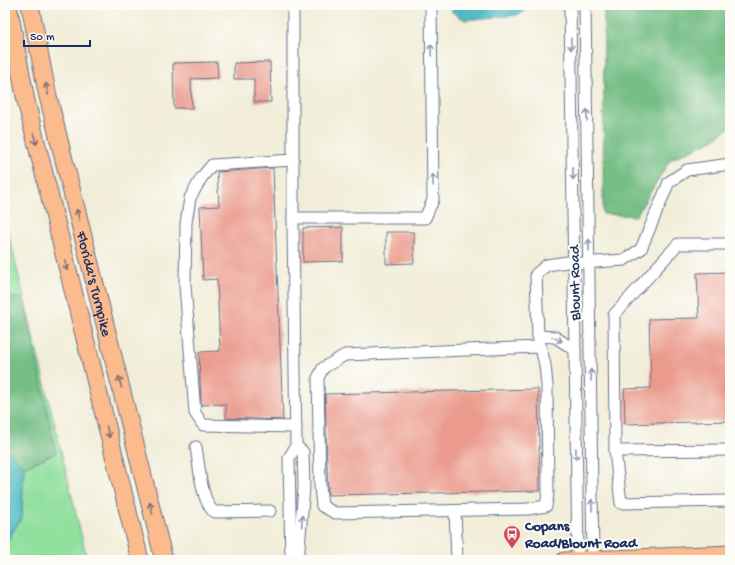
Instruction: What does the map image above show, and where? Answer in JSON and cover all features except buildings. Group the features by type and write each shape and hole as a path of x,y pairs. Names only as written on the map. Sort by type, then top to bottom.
{"highway":[{"name":"Florida's Turnpike","path":"8,5 26,101 138,553"},
{"name":"Florida's Turnpike","path":"30,5 47,92 163,553"}],"main road":[{"path":"581,559 730,553"}],"street":[{"path":"291,560 289,458 296,446 293,218 293,5"},
{"path":"293,218 425,218 433,200 430,5"},
{"name":"Blount Road","path":"570,5 575,350 581,559"},
{"name":"Blount Road","path":"581,559 589,262 585,5"},
{"path":"293,160 212,165 202,177 190,198 186,223 185,285 195,413 202,425 296,427"},
{"path":"575,350 555,337 539,341 345,355 322,368 318,378 320,486 322,506 335,513 528,509 546,506 548,494 547,385 539,341 536,274 547,265 574,262 624,260 640,249 669,182 687,170 730,164"},
{"path":"730,244 678,244 614,315 615,452 621,503 730,501"},
{"path":"296,446 303,452 304,487 298,560"},
{"path":"196,447 204,491 209,508 214,512 270,511"},
{"path":"615,452 730,450"},
{"path":"455,511 457,560"}],"green space":[{"path":"604,5 730,5 730,127 713,140 670,160 636,216 603,214"},
{"path":"5,219 86,555 5,560"},
{"path":"5,296 24,299 56,453 24,467 5,448"}],"water":[{"path":"451,5 527,5 524,12 517,15 465,20 452,12"},
{"path":"5,448 24,467 22,518 5,544"}],"place":[{"name":"Copans Road/Blount Road","path":"512,549"}]}
